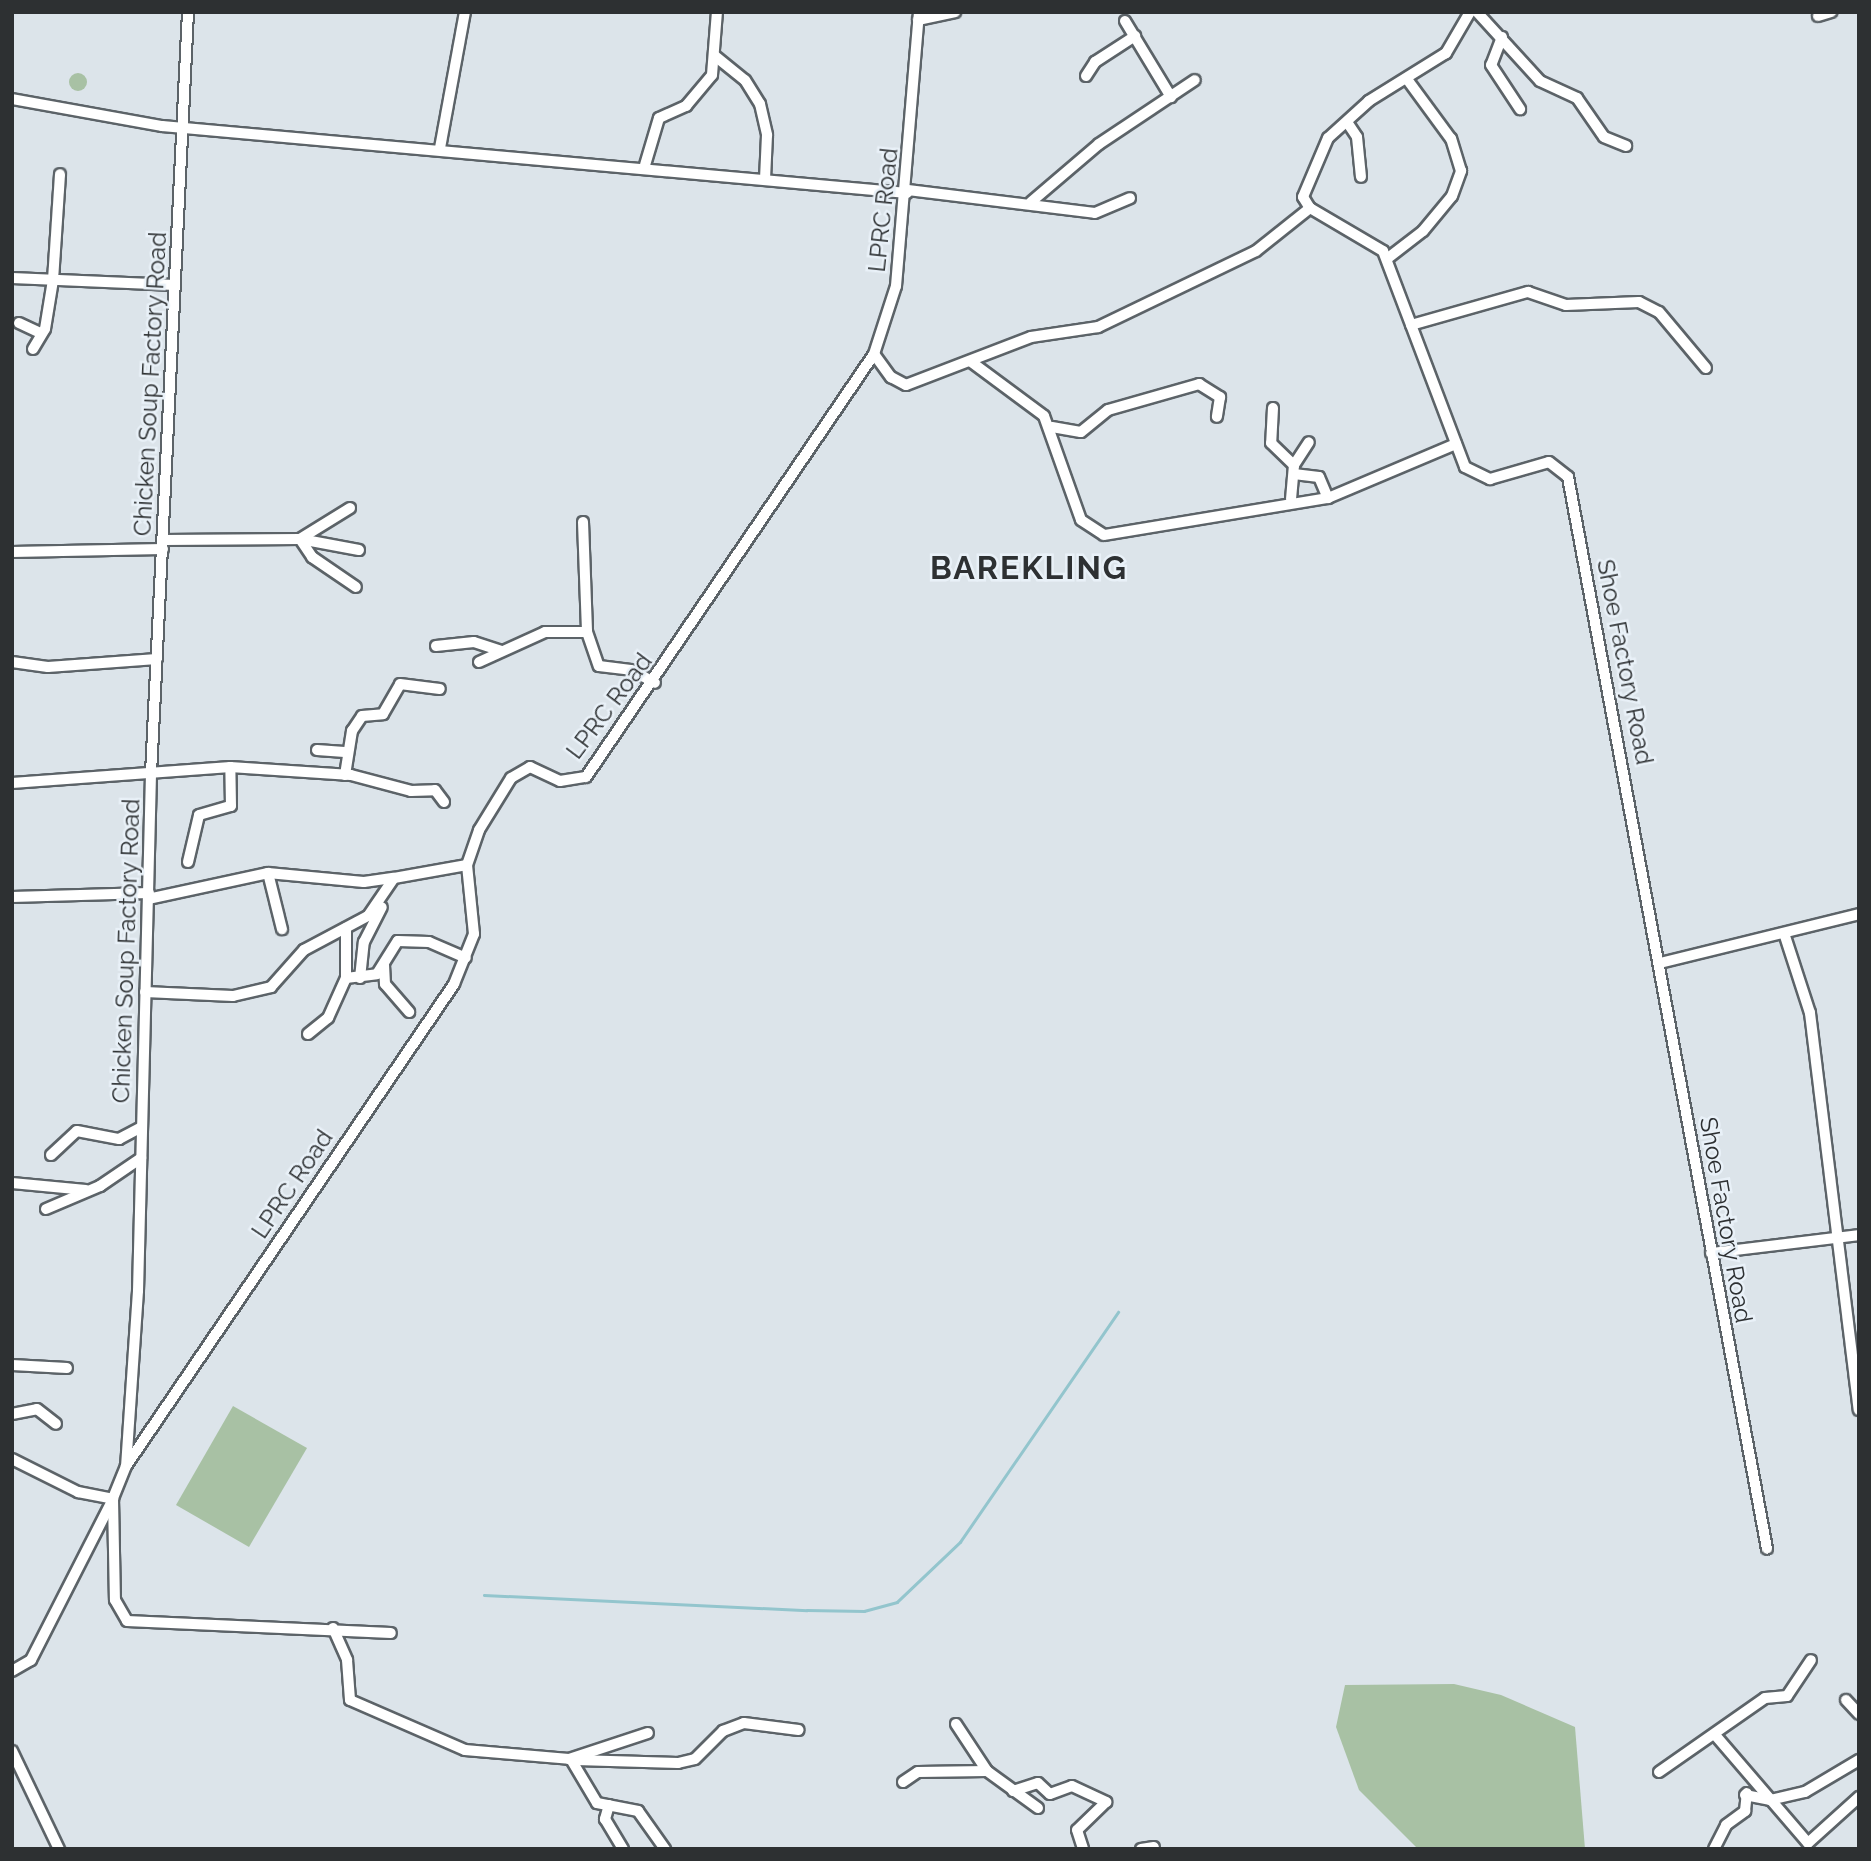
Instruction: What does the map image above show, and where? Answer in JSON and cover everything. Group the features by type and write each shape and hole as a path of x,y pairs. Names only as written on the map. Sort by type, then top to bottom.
{"street":[{"name":"Chicken Soup Factory Road","path":"187,12 186,128 174,285 151,774 141,1158 126,1466 113,1499 116,1600 127,1621 333,1628 391,1633"},
{"path":"440,148 465,12"},
{"path":"645,165 659,118 686,106 708,84 715,55 717,12"},
{"path":"918,16 955,12"},
{"path":"1407,79 1451,139 1461,171 1452,196 1423,231 1388,258 1376,244 1310,208 1302,187 1312,164 1346,122 1456,43 1470,12"},
{"path":"1477,12 1540,81 1577,98 1604,137 1626,146"},
{"path":"1818,16 1831,12"},
{"name":"LPRC Road","path":"126,1466 466,958 474,934 467,865 479,830 511,778 530,768 560,781 586,777 655,683 874,354 892,308 907,192 918,16"},
{"path":"1125,22 1171,97"},
{"path":"1086,76 1095,62 1135,36"},
{"path":"1502,37 1491,65 1520,108"},
{"path":"715,55 745,80 760,104 767,135 765,179"},
{"path":"1031,202 1099,144 1195,80"},
{"path":"12,99 186,128 645,165 765,179 1031,202 1105,212 1130,198"},
{"path":"1346,122 1357,137 1361,177"},
{"path":"33,349 40,333 53,280 60,174"},
{"path":"874,354 902,386 1031,337 1098,327 1256,251 1310,208"},
{"name":"Shoe Factory Road","path":"1388,258 1465,467 1479,478 1549,462 1568,477 1767,1549"},
{"path":"12,278 174,285"},
{"path":"1411,325 1528,292 1566,305 1639,302 1660,312 1706,368"},
{"path":"19,323 40,333"},
{"path":"970,361 1052,427 1081,432 1108,410 1199,384 1220,397 1217,417"},
{"path":"1273,408 1271,443 1294,469 1320,477 1328,498"},
{"path":"1052,427 1081,520 1104,535 1291,499 1328,498 1456,444"},
{"path":"1291,499 1294,469 1309,442"},
{"path":"300,539 350,508"},
{"path":"583,522 587,632 599,666 631,670 655,683"},
{"path":"300,539 312,557 356,587"},
{"path":"12,552 300,539 359,550"},
{"path":"479,662 545,632 587,632"},
{"path":"436,646 474,642 502,651"},
{"path":"12,662 48,667 157,659"},
{"path":"345,775 348,752 358,721 383,714 397,686 440,688"},
{"path":"317,750 348,752"},
{"path":"188,862 199,815 231,806 230,767"},
{"path":"12,783 230,767 345,775 435,790 444,802"},
{"path":"12,897 148,896 268,873 364,883 393,881 467,865"},
{"path":"268,873 282,929"},
{"path":"145,992 233,996 271,987 304,950 368,916 393,881"},
{"path":"360,978 364,942 393,881"},
{"path":"1660,963 1859,914"},
{"path":"307,1034 328,1018 346,978 346,928"},
{"path":"1784,933 1810,1013 1859,1410"},
{"path":"346,978 360,978 384,965 398,941 429,942 466,958"},
{"path":"384,965 385,984 409,1012"},
{"path":"51,1155 77,1131 119,1139 142,1127"},
{"path":"46,1209 86,1190 141,1158"},
{"path":"12,1184 86,1190"},
{"path":"1711,1253 1836,1234 1859,1235"},
{"path":"12,1365 66,1368"},
{"path":"12,1414 37,1409 56,1423"},
{"path":"12,1459 78,1492 113,1499 31,1660 12,1671"},
{"path":"333,1628 346,1660 350,1700 466,1750 569,1759 678,1763 695,1759 723,1731 744,1723 799,1730"},
{"path":"1659,1772 1716,1736 1765,1698 1787,1696 1811,1660"},
{"path":"1846,1700 1859,1714"},
{"path":"956,1724 987,1771 1038,1808"},
{"path":"569,1759 648,1733"},
{"path":"1716,1736 1770,1800 1804,1846 1859,1797"},
{"path":"12,1751 59,1849"},
{"path":"569,1759 579,1763 597,1803 638,1811 665,1849"},
{"path":"1745,1795 1770,1800 1842,1776 1859,1760"},
{"path":"903,1782 918,1772 987,1771"},
{"path":"1013,1791 1038,1783 1050,1794 1072,1786 1106,1802 1077,1830 1083,1849"},
{"path":"1714,1849 1726,1825 1745,1811 1745,1795 1756,1783"},
{"path":"609,1805 605,1819 622,1845 633,1849"},
{"path":"1141,1849 1154,1847"}],"green space":[{"path":"78,73 86,78 87,82 82,90 78,91 70,86 69,82 74,74"},
{"path":"233,1406 307,1448 249,1547 176,1505"},
{"path":"1454,1684 1501,1695 1575,1727 1585,1849 1418,1849 1359,1790 1336,1727 1345,1685"}],"waterway":[{"path":"484,1595 864,1611 897,1602 960,1542 1118,1312"}],"district":[{"name":"BAREKLING","path":"1029,568"}]}
